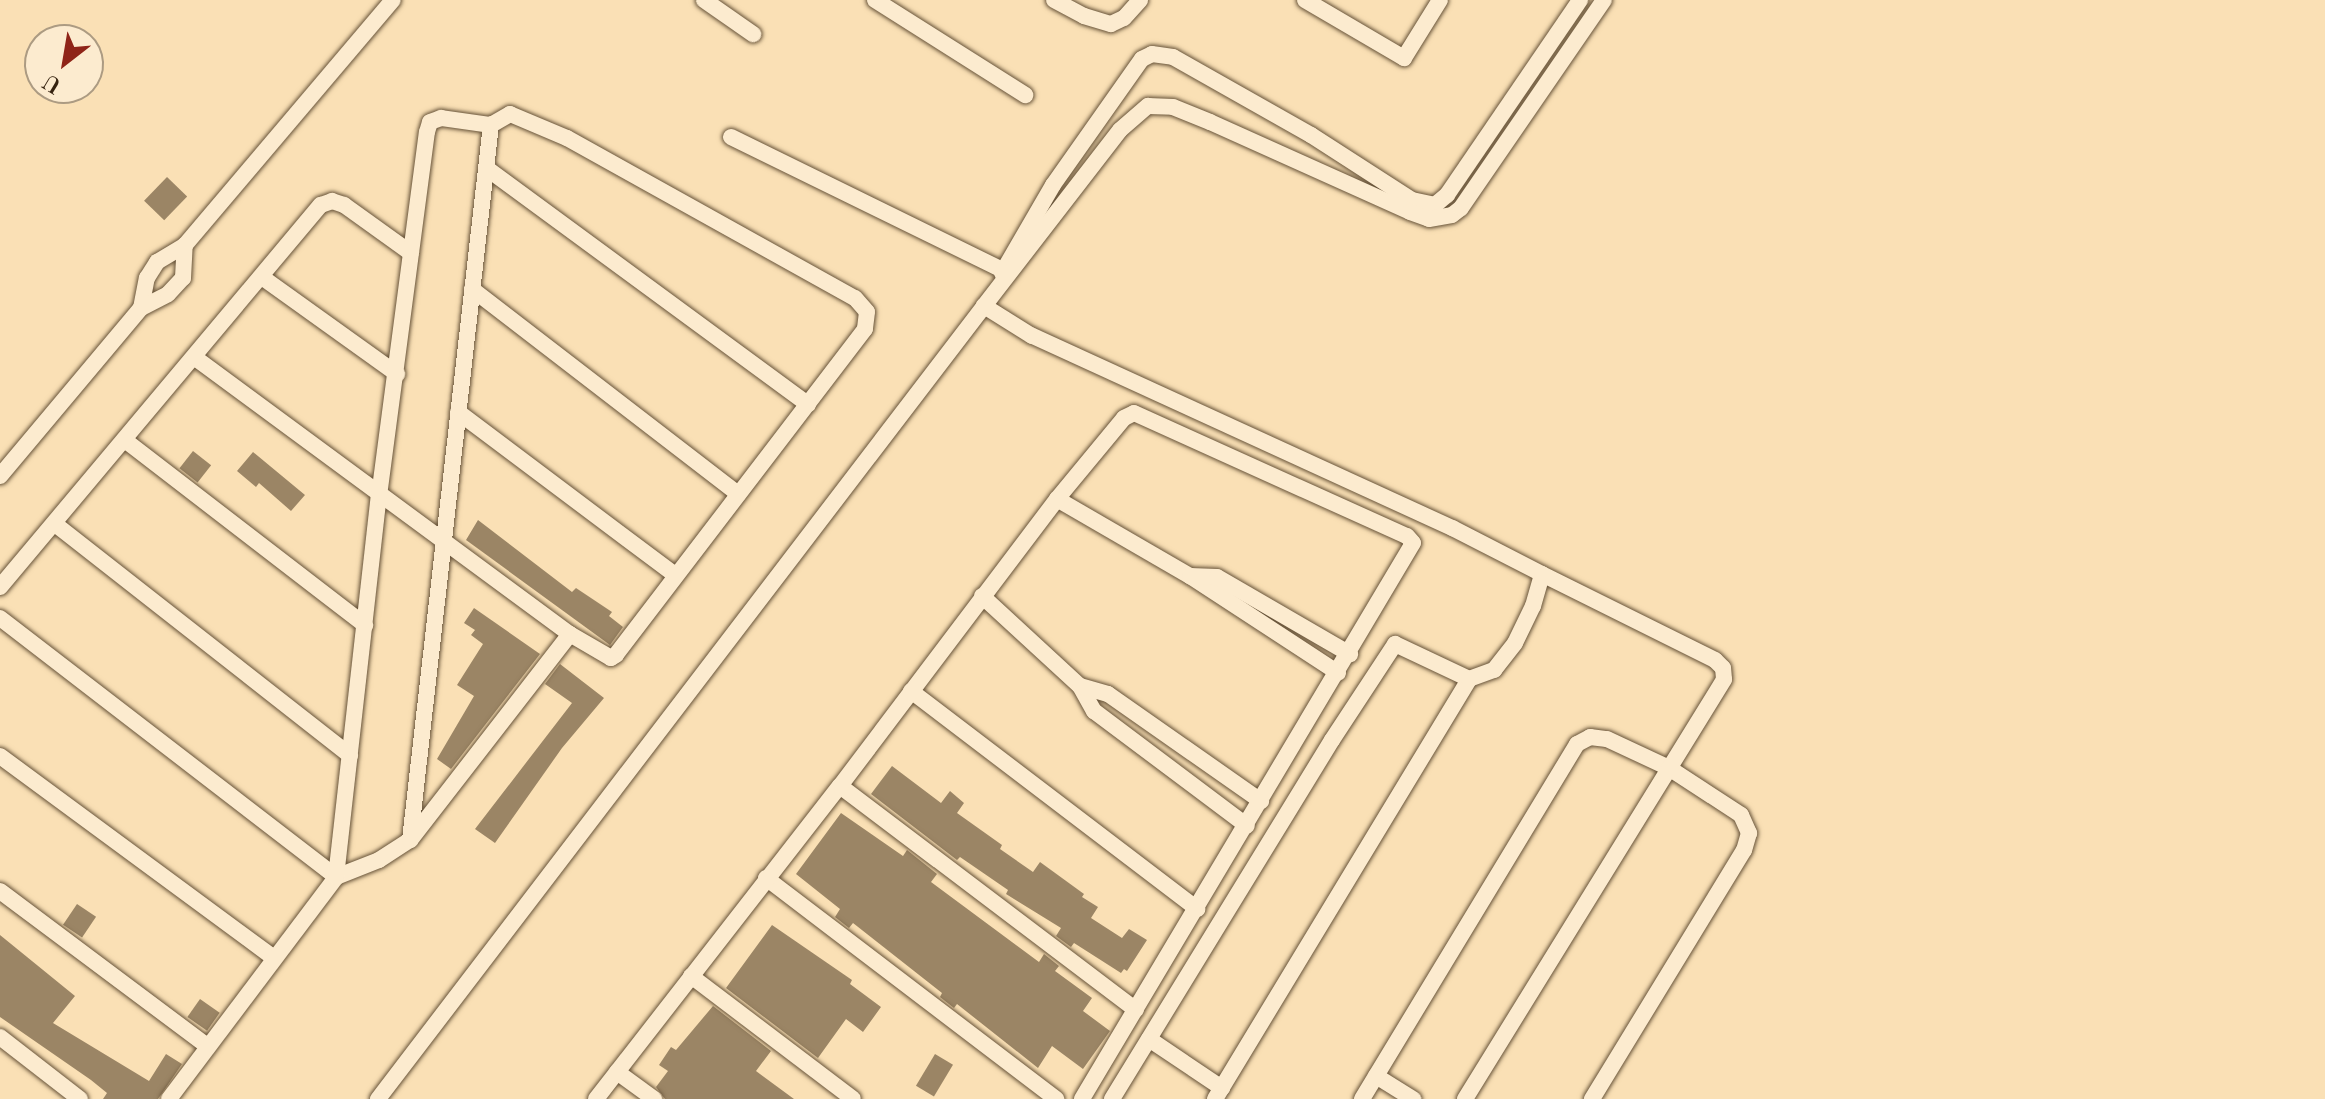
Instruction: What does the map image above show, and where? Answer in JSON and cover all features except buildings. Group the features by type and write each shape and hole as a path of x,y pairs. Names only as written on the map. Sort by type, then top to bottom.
{"street":[{"path":"141,308 147,278 157,262 185,245 393,0"},
{"path":"704,0 753,34"},
{"path":"875,0 1025,95"},
{"path":"1054,0 1084,16 1111,24 1124,18 1140,0"},
{"path":"1305,0 1404,58 1440,0"},
{"path":"378,1099 984,306 1080,147 1142,59 1152,54 1173,57 1311,135 1412,200 1435,205 1447,195 1580,0"},
{"path":"1000,278 1120,130 1148,106 1173,107 1420,216 1441,220 1452,215 1461,208 1604,0"},
{"path":"169,1099 336,877 379,496 430,122 441,118 491,125 510,114 567,138 855,298 867,312 865,329 611,658 570,634 445,540 379,496 194,357"},
{"path":"410,840 472,289 489,170 491,125"},
{"path":"731,137 1000,278"},
{"path":"489,170 808,404"},
{"path":"0,587 263,278 321,205 332,201 344,205 411,253"},
{"path":"0,476 141,308 168,294 183,278 185,245"},
{"path":"263,278 397,374"},
{"path":"472,289 738,494"},
{"path":"984,306 1032,336 1452,528 1715,660 1723,668 1724,679 1465,1099"},
{"path":"458,412 675,575"},
{"path":"596,1099 840,786 1057,499 1124,418 1134,413 1407,536 1413,543 1411,552 1082,1099"},
{"path":"126,441 365,625"},
{"path":"1057,499 1190,576 1338,673"},
{"path":"55,524 350,755"},
{"path":"1149,1039 1219,1093 1469,679 1494,670 1515,643 1533,606 1542,574"},
{"path":"1190,576 1217,577 1350,654"},
{"path":"982,596 1080,686 1094,711 1247,826"},
{"path":"0,618 336,877"},
{"path":"336,877 379,860 410,840 570,634"},
{"path":"1112,1099 1395,644 1469,679"},
{"path":"1080,686 1108,694 1261,801"},
{"path":"911,691 1197,909"},
{"path":"1362,1099 1577,744 1590,737 1607,739 1669,768 1741,815 1749,833 1744,850 1592,1099"},
{"path":"0,756 274,958"},
{"path":"840,786 1136,1010"},
{"path":"766,878 1056,1099"},
{"path":"0,891 207,1046"},
{"path":"691,976 853,1099"},
{"path":"0,1037 80,1099"},
{"path":"617,1072 654,1099"},
{"path":"1376,1076 1413,1099"}]}
